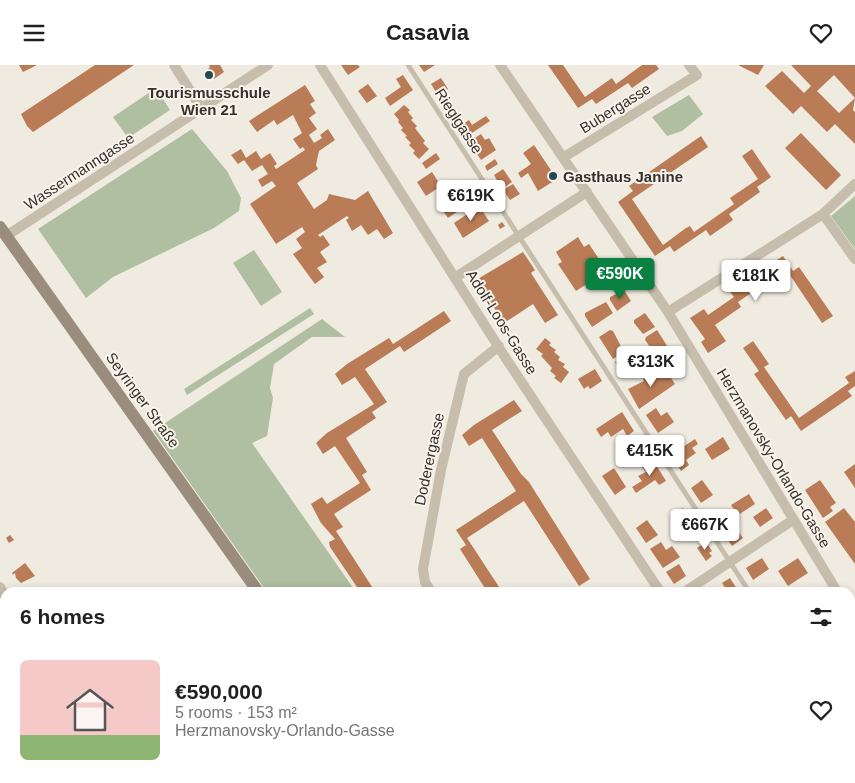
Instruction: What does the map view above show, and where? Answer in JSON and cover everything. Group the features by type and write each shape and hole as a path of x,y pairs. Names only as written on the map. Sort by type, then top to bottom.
{"main road":[{"name":"Seyringer Straße","path":"3,231 255,587"}],"street":[{"path":"174,65 201,108"},
{"name":"Wassermanngasse","path":"3,231 268,65"},
{"name":"Adolf-Loos-Gasse","path":"320,65 499,346 657,587"},
{"name":"Herzmanovsky-Orlando-Gasse","path":"500,65 668,312 834,587"},
{"name":"Bubergasse","path":"564,157 697,75 689,65"},
{"path":"668,312 823,214 855,184"},
{"path":"456,277 587,192"},
{"path":"823,214 855,259"},
{"name":"Doderergasse","path":"428,587 422,569 441,470 464,374 499,346"},
{"path":"692,587 793,520"}],"lane":[{"name":"Rieglgasse","path":"408,65 746,587"}],"green space":[{"path":"156,88 170,110 128,138 113,117"},
{"path":"689,95 703,114 682,131 667,136 652,117"},
{"path":"192,129 227,171 241,198 239,211 214,228 113,277 86,298 38,229"},
{"path":"855,196 855,249 831,216"},
{"path":"254,250 282,292 261,306 233,263"},
{"path":"310,308 314,314 187,395 184,389"},
{"path":"322,319 345,337 312,337 274,364 270,388 273,398 267,436 252,443 353,587 263,587 153,431"}],"building":[{"path":"19,65 37,65 23,72"},
{"path":"95,65 134,65 33,132 27,126 21,114"},
{"path":"209,65 220,65 224,72 214,79 208,69"},
{"path":"341,65 358,65 360,67 348,75"},
{"path":"419,65 435,65 424,72"},
{"path":"548,65 563,65 585,97 612,78 616,84 642,65 656,65 659,69 632,88 628,83 596,104 592,99 578,108"},
{"path":"738,65 764,65 758,75"},
{"path":"791,65 855,65 855,98 853,110 855,112 855,144 835,124 827,132 801,106 793,114 765,86 782,71 804,93 811,86","holes":["834,75 855,98 839,113 817,91"]},
{"path":"403,75 413,90 390,106 385,98 401,87 396,79"},
{"path":"441,78 448,89 438,95 431,84"},
{"path":"368,84 377,96 367,103 358,91"},
{"path":"305,85 315,101 310,104 316,113 309,118 317,129 309,135 314,143 322,138 320,135 328,129 335,140 319,151 316,165 318,169 297,183 314,209 327,200 329,194 355,200 368,191 393,233 384,239 377,229 368,235 361,225 352,231 346,220 349,218 347,216 318,235 320,237 323,235 330,245 320,252 327,262 317,268 324,277 315,284 293,254 302,248 296,239 305,232 302,227 276,244 250,204 276,186 272,181 262,187 258,180 268,174 262,165 252,171 244,160 238,164 231,155 241,149 246,158 256,151 261,159 270,153 277,164 274,166 276,169 305,150 303,147 300,149 293,139 302,133 293,115 277,125 274,120 257,132 249,121"},
{"path":"404,105 410,110 408,112 413,118 411,120 417,126 415,128 425,141 423,143 429,149 419,159 413,153 415,151 409,145 411,143 405,137 407,136 401,130 403,128 394,114"},
{"path":"486,116 490,121 466,137 459,127 469,120 472,125"},
{"path":"801,133 841,175 826,190 785,148"},
{"path":"481,134 485,140 489,138 496,150 481,160 469,142"},
{"path":"701,136 708,147 632,199 663,245 690,226 694,232 734,204 730,198 758,179 742,156 752,149 771,177 757,187 760,192 729,214 733,220 710,236 706,230 674,252 670,246 655,256 618,202 633,191 629,186"},
{"path":"534,145 557,179 538,191 528,173 521,178 518,173 531,164 523,153"},
{"path":"436,153 440,159 426,169 422,163"},
{"path":"495,159 498,164 487,171 485,166"},
{"path":"503,169 512,182 502,189 494,175"},
{"path":"432,172 441,186 426,196 417,182"},
{"path":"473,181 481,193 468,201 461,190 463,185"},
{"path":"513,184 520,194 510,200 503,190"},
{"path":"451,197 460,210 448,218 439,205"},
{"path":"472,199 476,205 464,212 460,207"},
{"path":"479,206 489,221 463,238 454,223"},
{"path":"502,222 505,226 500,229 498,225"},
{"path":"578,237 584,247 589,244 607,271 576,291 558,264 562,262 556,252"},
{"path":"523,252 535,270 531,273 558,315 545,323 533,304 504,323 476,280"},
{"path":"783,256 793,271 799,267 833,316 822,323 786,269 738,302 741,307 715,325 726,341 708,353 701,342 705,339 690,318 704,309 708,315 734,297 730,292 737,286"},
{"path":"624,290 631,301 617,311 610,297"},
{"path":"606,302 613,313 592,327 585,313"},
{"path":"444,311 451,321 404,352 400,346 365,369 387,402 372,412 376,418 346,438 367,472 362,475 371,490 334,514 343,527 336,531 372,587 357,587 330,547 329,542 335,539 321,523 311,504 322,497 327,504 360,483 335,446 323,454 316,443 327,433 374,404 355,377 342,385 335,374 347,364 389,338 393,344"},
{"path":"645,313 655,327 643,334 634,323 634,320"},
{"path":"610,330 613,331 624,352 613,359 599,337"},
{"path":"657,330 671,352 659,359 645,340 646,337"},
{"path":"545,338 551,343 549,345 556,350 554,352 560,357 558,360 565,364 563,367 569,372 561,383 554,378 556,376 550,371 552,368 541,356 543,354 536,349"},
{"path":"753,341 769,364 764,367 799,418 849,383 845,377 855,371 855,386 848,391 852,396 801,431 791,416 786,420 754,374 759,371 743,348"},
{"path":"626,355 634,363 635,369 624,377 615,362"},
{"path":"663,366 675,384 639,409 628,389 644,381 643,379 648,376 650,378"},
{"path":"595,369 602,381 590,389 588,386 584,389 578,379"},
{"path":"514,400 522,411 492,430 521,474 529,482 590,579 579,586 524,501 467,538 499,587 484,587 460,549 466,545 456,530 516,491 482,438 469,446 462,435 474,425"},
{"path":"656,408 661,416 667,412 674,422 658,433 646,415"},
{"path":"622,412 634,431 627,436 623,429 611,437 608,432 601,437 596,429"},
{"path":"723,437 730,449 712,460 705,449"},
{"path":"695,439 698,444 692,448 696,453 686,460 689,465 681,471 668,450 675,445 678,450"},
{"path":"645,447 652,457 638,466 631,456"},
{"path":"653,460 666,481 659,485 655,480 636,493 632,487 642,481 638,476 646,472 642,467"},
{"path":"855,464 855,488 844,472"},
{"path":"614,468 626,487 615,495 602,476"},
{"path":"702,480 713,495 701,503 691,488"},
{"path":"820,480 836,503 830,507 833,511 823,518 805,490"},
{"path":"749,494 755,504 738,515 731,505"},
{"path":"683,508 688,516 683,519 678,511"},
{"path":"766,508 773,518 760,527 753,517"},
{"path":"844,508 855,522 855,564 825,522"},
{"path":"647,520 658,535 646,543 636,528"},
{"path":"735,527 743,538 732,546 724,534"},
{"path":"10,535 14,540 9,543 6,538"},
{"path":"661,542 666,550 672,546 680,557 663,568 650,549"},
{"path":"706,542 712,551 709,553 712,556 706,561 697,548"},
{"path":"762,558 769,569 753,580 746,568"},
{"path":"798,558 808,573 788,586 778,571"},
{"path":"25,563 35,576 21,583 16,578 15,573 13,575 12,573"},
{"path":"679,564 686,576 674,584 666,572"},
{"path":"730,578 736,587 725,587 722,583"}],"place":[{"name":"Tourismusschule Wien 21","path":"209,75"},
{"name":"Gasthaus Janine","path":"553,176"}]}
